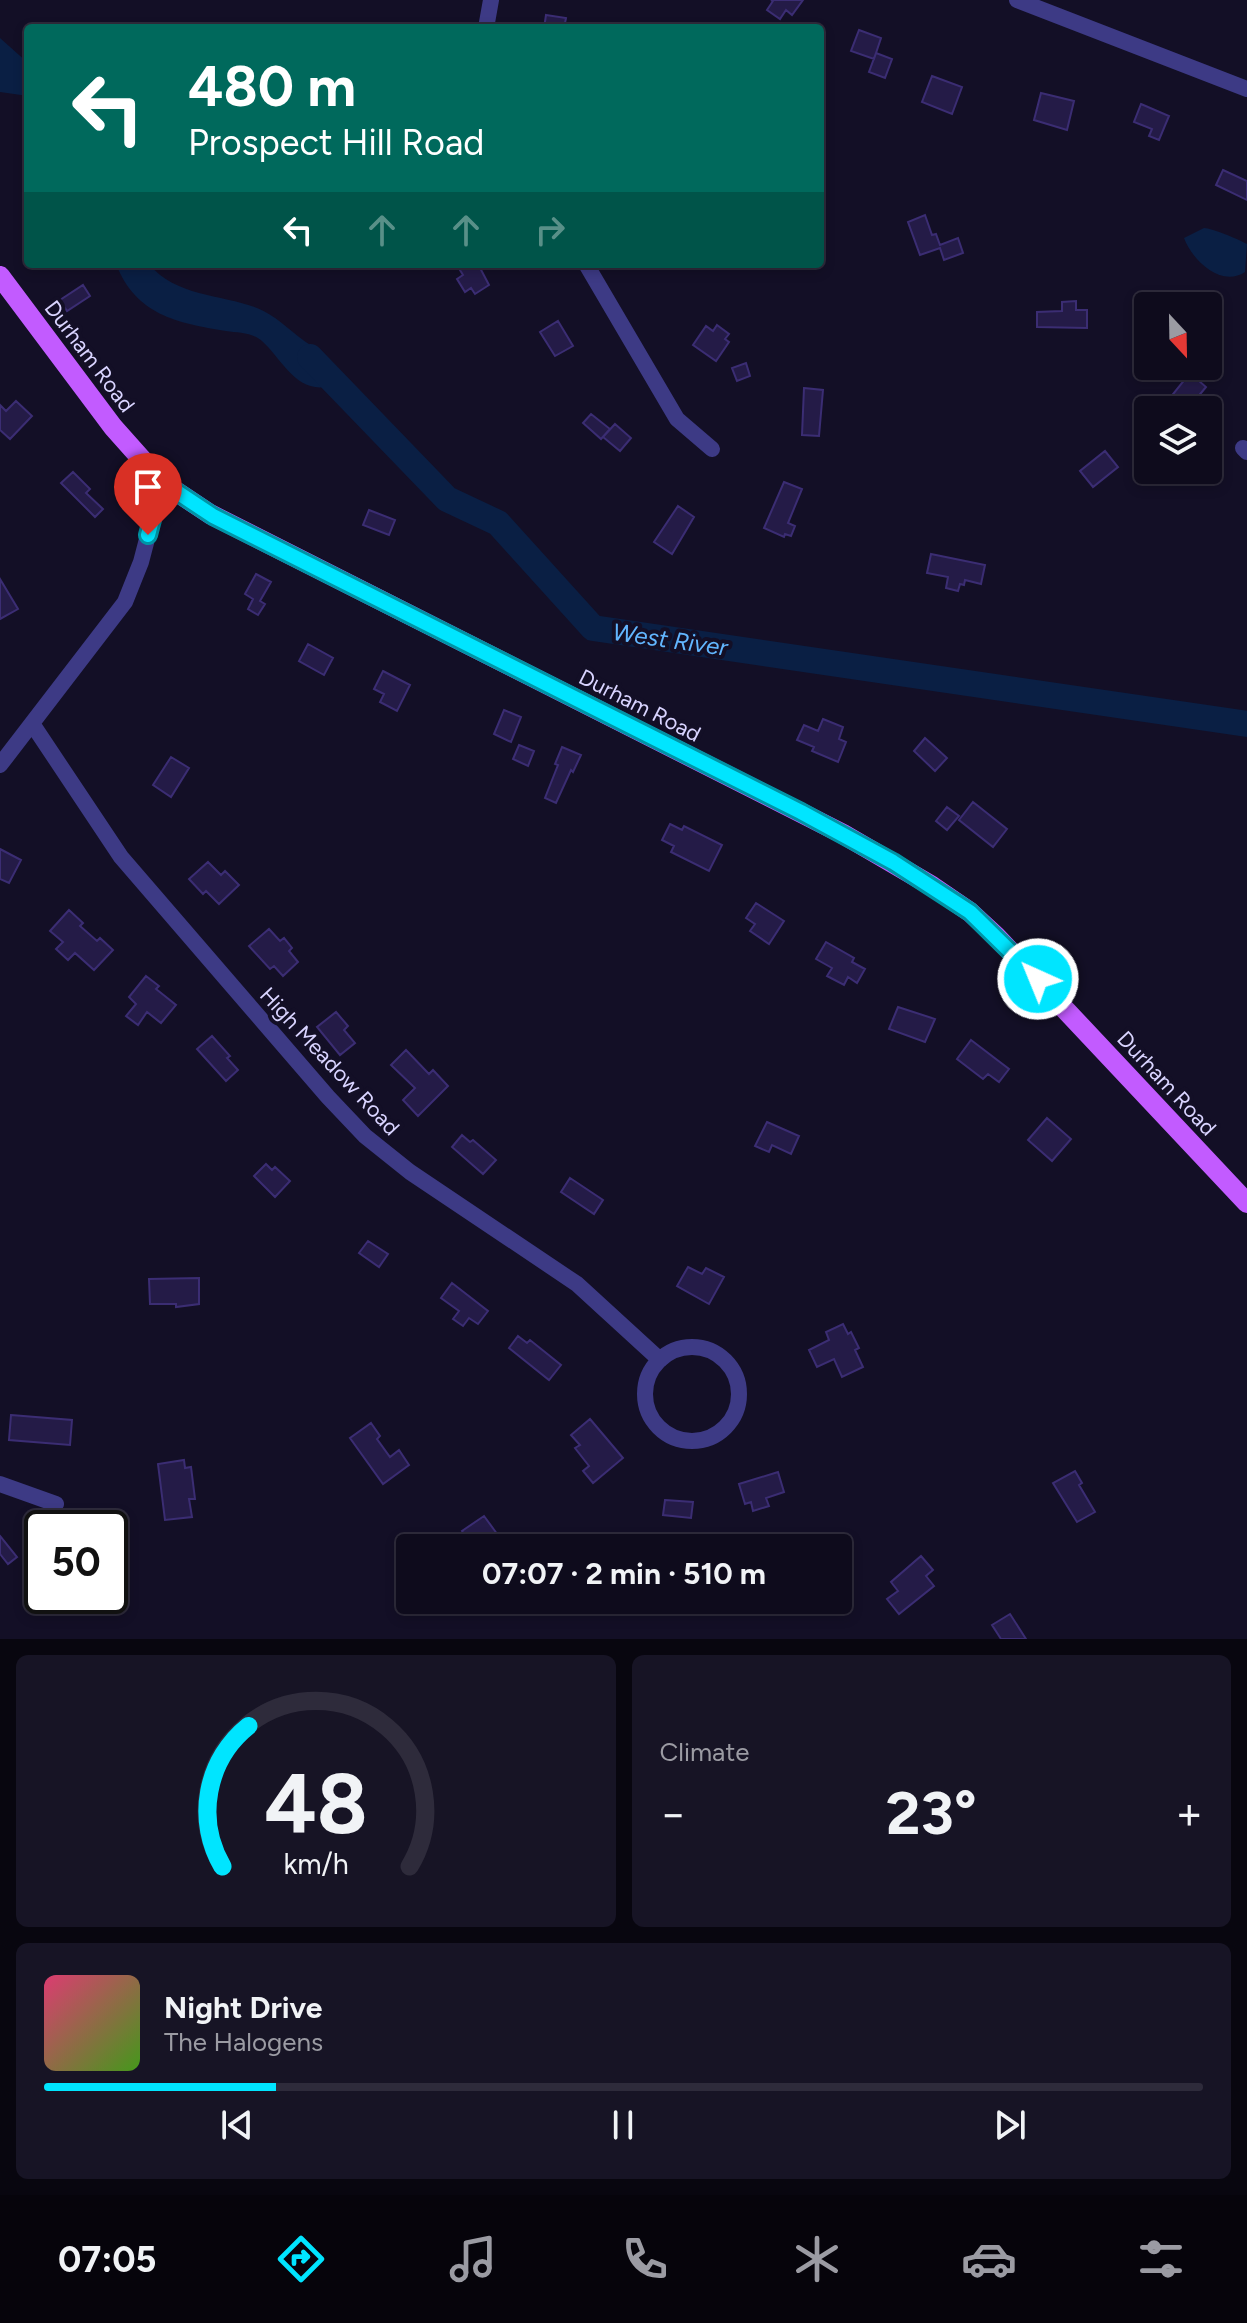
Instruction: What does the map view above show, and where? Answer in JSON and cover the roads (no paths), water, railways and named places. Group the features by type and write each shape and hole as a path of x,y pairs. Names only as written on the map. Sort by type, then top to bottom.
{"main road":[{"name":"Durham Road","path":"0,276 113,427 162,482 213,516 843,834 932,886 970,912 1018,957 1247,1203"}],"street":[{"path":"487,24 491,0"},
{"path":"1017,0 1247,89"},
{"path":"588,268 677,419 712,449"},
{"path":"0,765 125,602 141,562 162,482"},
{"name":"High Meadow Road","path":"33,725 121,857 365,1136 410,1172 577,1284 660,1360"},
{"path":"694,1348 713,1352 727,1364 736,1380 738,1399 732,1417 720,1431 703,1439 684,1440 657,1425 647,1408 645,1387 660,1360 676,1350 694,1348"},
{"path":"0,1484 56,1504"}],"water":[{"path":"0,38 24,59 24,95 0,92"},
{"path":"1204,228 1247,244 1245,272 1226,277 1200,263 1184,238"},
{"path":"118,268 153,268 172,283 186,289 243,303 270,314 323,356 334,378 330,386 308,385 291,374 254,336 191,324 160,314 135,295"}],"waterway":[{"name":"West River","path":"310,357 447,499 498,523 593,628 1247,724"}]}
